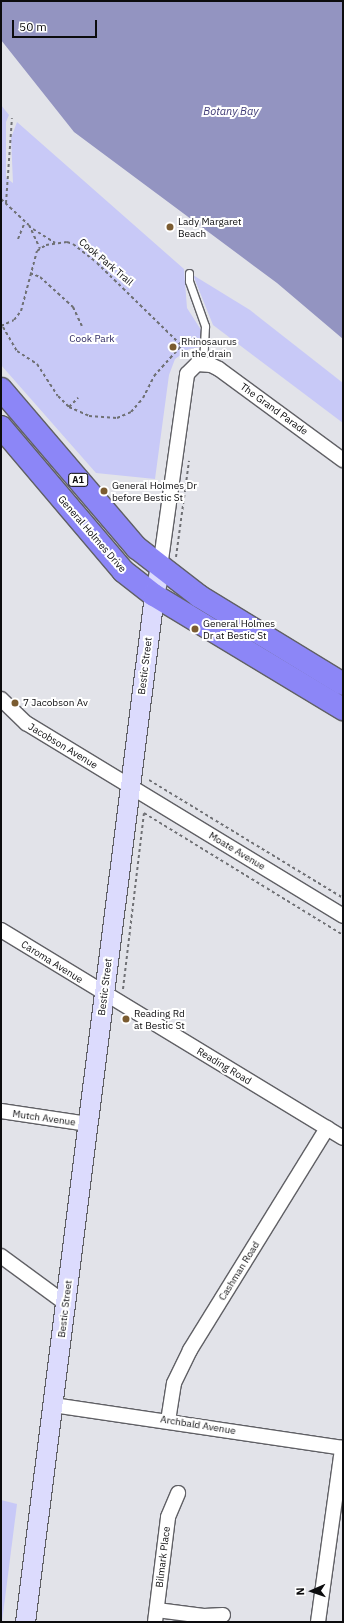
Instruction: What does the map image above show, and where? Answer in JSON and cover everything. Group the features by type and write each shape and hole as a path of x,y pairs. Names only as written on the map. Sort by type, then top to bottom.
{"highway":[{"name":"A1","path":"1,389 120,531 167,564 199,596 343,684"},
{"name":"General Holmes Drive","path":"1,427 123,571 154,595 343,709"}],"main road":[{"name":"Bestic Street","path":"25,1622 88,1124 113,992 130,786 154,595 167,564"}],"street":[{"name":"The Grand Parade","path":"203,363 228,375 343,460"},
{"name":"Bestic Street","path":"167,564 187,374 192,366 203,363"},
{"name":"Jacobson Avenue","path":"1,700 19,718 130,786"},
{"name":"Moate Avenue","path":"130,786 343,916"},
{"name":"Caroma Avenue","path":"1,930 113,992"},
{"name":"Reading Road","path":"113,992 343,1138"},
{"name":"Mutch Avenue","path":"1,1111 88,1124"},
{"name":"Cashman Road","path":"168,1421 174,1383 190,1350 327,1128"},
{"path":"1,1256 65,1303"},
{"name":"Archbald Avenue","path":"53,1405 342,1448"},
{"path":"318,1622 342,1448"},
{"name":"Bilmark Place","path":"156,1616 168,1517 178,1493"},
{"path":"156,1616 223,1615"}],"lane":[{"path":"189,273 189,281 205,326 203,363"}],"path":[{"path":"6,204 12,118"},
{"path":"1,199 32,229 56,243"},
{"path":"18,239 25,222"},
{"path":"32,229 40,249"},
{"name":"Cook Park Trail","path":"56,243 67,242 82,250 129,291 182,346 154,376 143,398 131,412 108,418 88,416 69,408"},
{"path":"56,243 40,249 34,258 21,311 14,320 2,327 17,351 37,364 58,396 69,408 78,398"},
{"path":"30,273 40,277 73,307 82,326"},
{"path":"167,564 189,456"},
{"name":"Moate Avenue","path":"149,780 343,898"},
{"name":"Moate Avenue","path":"144,813 343,935"},
{"name":"Bestic Street","path":"113,992 144,813"}],"green space":[{"name":"Cook Park","path":"1,105 9,115 6,122 6,178 13,183 11,138 17,122 184,269 187,308 203,333 200,347 189,349 175,359 169,375 155,479 96,473 1,365"},
{"path":"193,275 250,310 343,383 343,423 213,325"},
{"path":"1,1500 17,1504 2,1622 1,1622"}],"water":[{"name":"Botany Bay","path":"1,1 343,1 343,339 277,283 74,132 1,40"}],"place":[{"name":"Lady Margaret Beach","path":"170,227"},
{"name":"Rhinosaurus in the drain","path":"173,347"},
{"name":"General Holmes Dr before Bestic St","path":"104,491"},
{"name":"General Holmes Dr at Bestic St","path":"195,629"},
{"name":"7 Jacobson Av","path":"15,703"},
{"name":"Reading Rd at Bestic St","path":"126,1019"}]}
